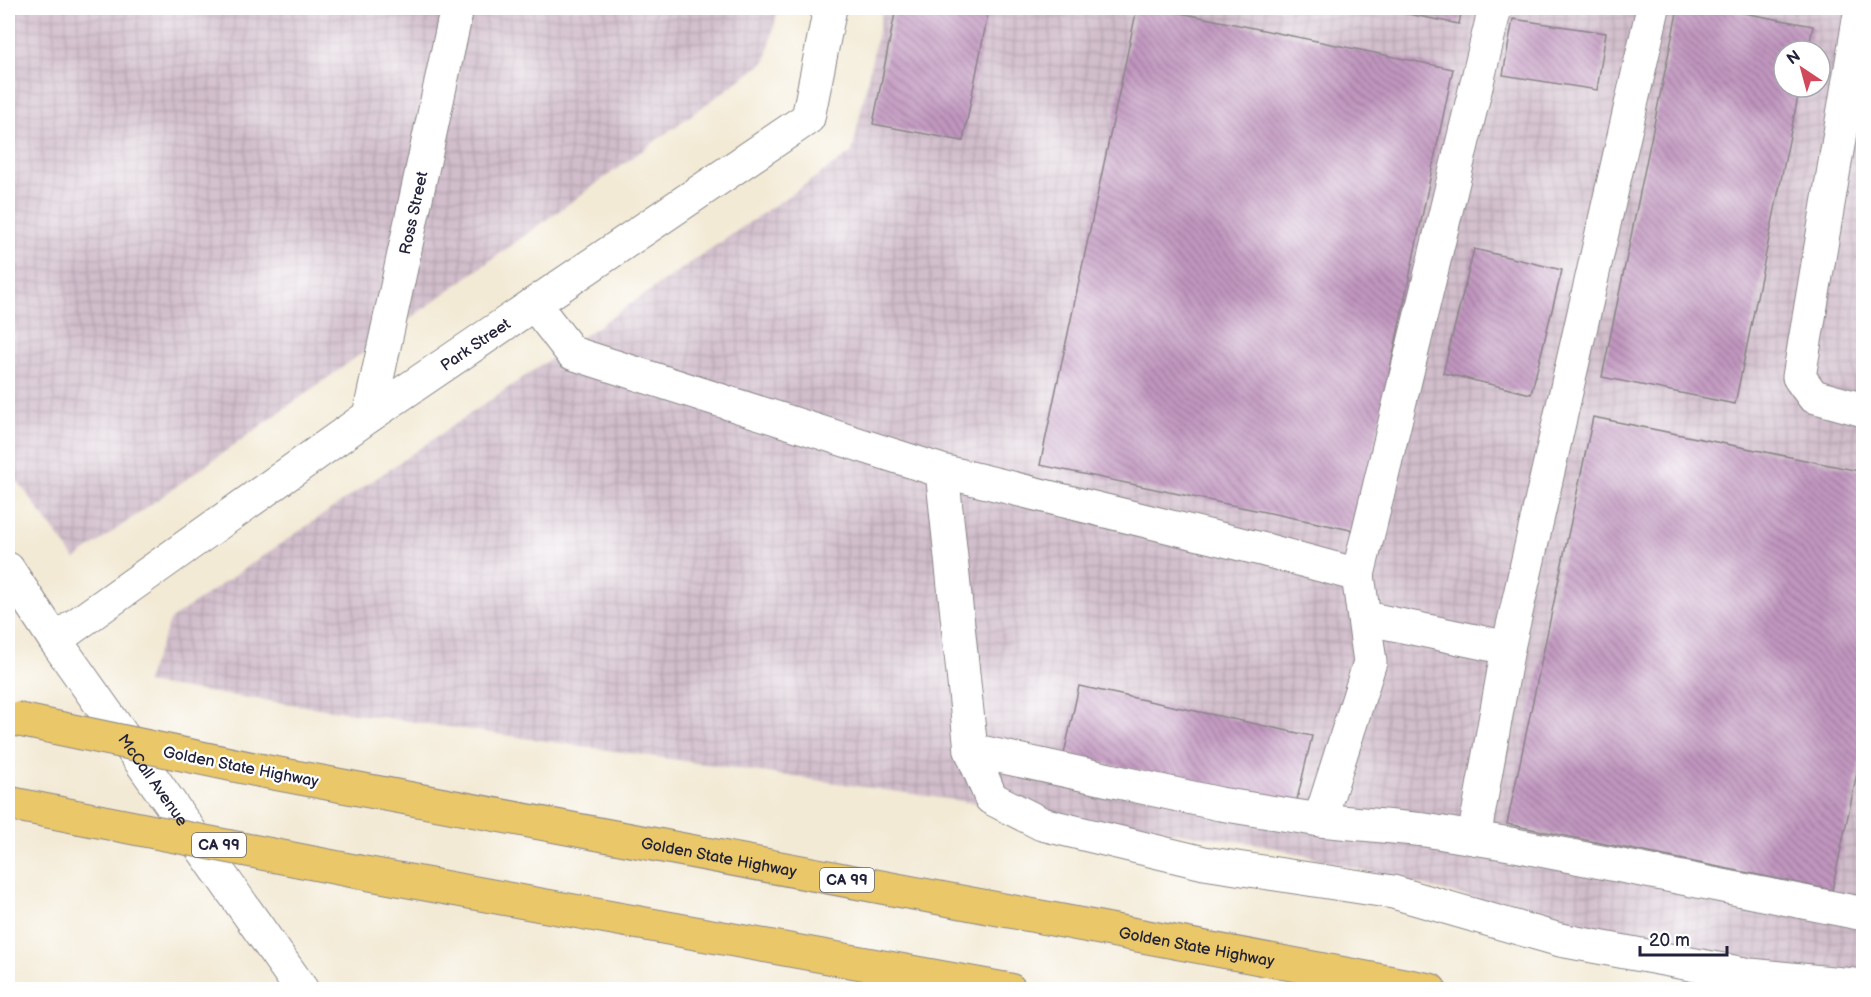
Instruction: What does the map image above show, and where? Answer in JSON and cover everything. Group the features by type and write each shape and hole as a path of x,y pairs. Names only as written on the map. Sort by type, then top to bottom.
{"highway":[{"name":"Golden State Highway","path":"11,718 263,771 1430,990"},
{"name":"CA 99","path":"8,802 360,872 1010,990"}],"street":[{"name":"Ross Street","path":"369,416 457,8"},
{"name":"Park Street","path":"55,640 369,416 808,118 830,8"},
{"path":"1320,820 1370,662 1358,575 1495,8"},
{"path":"1474,838 1508,648 1653,8"},
{"path":"1861,8 1799,377 1813,396 1863,410"},
{"path":"534,304 572,353 942,471 1358,575"},
{"path":"942,471 972,750 991,798 1042,824 1204,863 1393,892 1560,940 1750,975 1863,986"},
{"name":"McCall Avenue","path":"8,569 55,640 302,990"},
{"path":"1365,618 1508,648"},
{"path":"972,750 1220,804 1320,820 1425,830 1474,838 1863,914"}],"shaded area":[{"path":"8,8 778,8 766,61 75,559 8,468"},
{"path":"883,8 1863,8 1863,989 1827,989 1264,845 145,683 171,619 852,152"}],"building":[{"path":"896,8 989,8 963,141 873,124"},
{"path":"1137,8 1156,8 1453,69 1356,531 1040,465"},
{"path":"1383,8 1462,8 1459,24"},
{"path":"1678,8 1717,8 1813,26 1810,39 1772,39 1772,99 1798,99 1735,404 1602,377"},
{"path":"1513,19 1606,33 1597,90 1503,75"},
{"path":"1474,249 1562,270 1531,394 1443,373"},
{"path":"1593,417 1864,472 1864,741 1832,890 1507,824"},
{"path":"1079,686 1312,736 1296,804 1064,754"}]}
